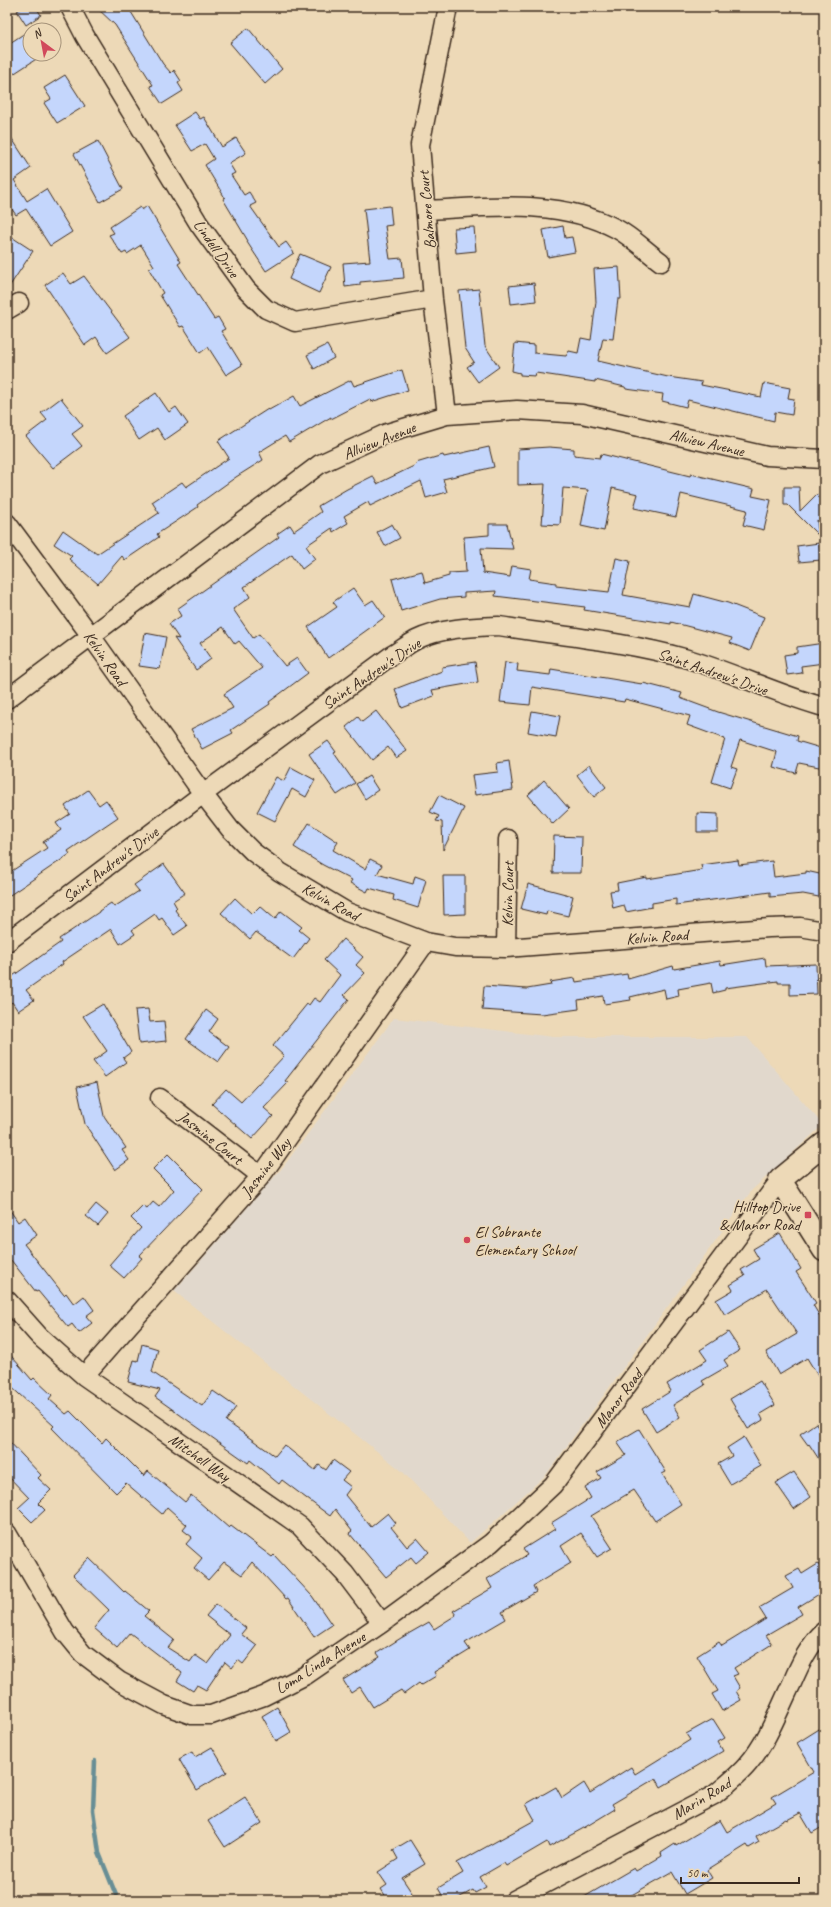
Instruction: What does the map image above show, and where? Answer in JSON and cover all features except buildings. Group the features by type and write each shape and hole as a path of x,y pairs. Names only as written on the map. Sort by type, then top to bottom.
{"street":[{"name":"Lindell Drive","path":"70,7 85,36 199,224 246,289 266,309 295,322 433,299"},
{"name":"Balmore Court","path":"447,415 433,299 420,145 448,7"},
{"path":"426,210 524,206 586,217 617,229 661,262"},
{"name":"Allview Avenue","path":"7,699 320,464 386,433 447,415 516,410 582,414 767,456 824,459"},
{"name":"Kelvin Road","path":"7,523 91,636 202,794 230,829 253,852 280,872 347,912 426,942 455,947 506,948 769,928 800,927 824,931"},
{"name":"Saint Andrew's Drive","path":"7,942 202,794 392,655 416,640 440,632 474,627 499,626 656,650 824,707"},
{"name":"Kelvin Court","path":"506,948 508,839"},
{"name":"Jasmine Way","path":"84,1376 261,1176 426,942"},
{"name":"Jasmine Court","path":"160,1098 261,1176"},
{"name":"Manor Road","path":"382,1623 490,1543 553,1485 780,1180 824,1144"},
{"path":"780,1180 824,1250"},
{"name":"Mitchell Way","path":"7,1300 39,1336 84,1376 300,1526 345,1574 382,1623"},
{"name":"Loma Linda Avenue","path":"7,1533 65,1632 83,1654 119,1681 164,1705 192,1714 211,1715 264,1696 306,1675 382,1623"},
{"name":"Marin Road","path":"514,1900 714,1795 733,1780 749,1763 761,1745 801,1662 816,1638 824,1631"}],"shaded area":[{"name":"El Sobrante Elementary School","path":"394,1018 554,1037 747,1037 823,1125 752,1190 546,1475 470,1543 402,1471 174,1291 283,1167"}],"waterway":[{"path":"95,1761 93,1810 99,1853 118,1900"}],"place":[{"name":"Hilltop Drive & Manor Road","path":"808,1215"},
{"name":"El Sobrante Elementary School","path":"467,1240"}]}
